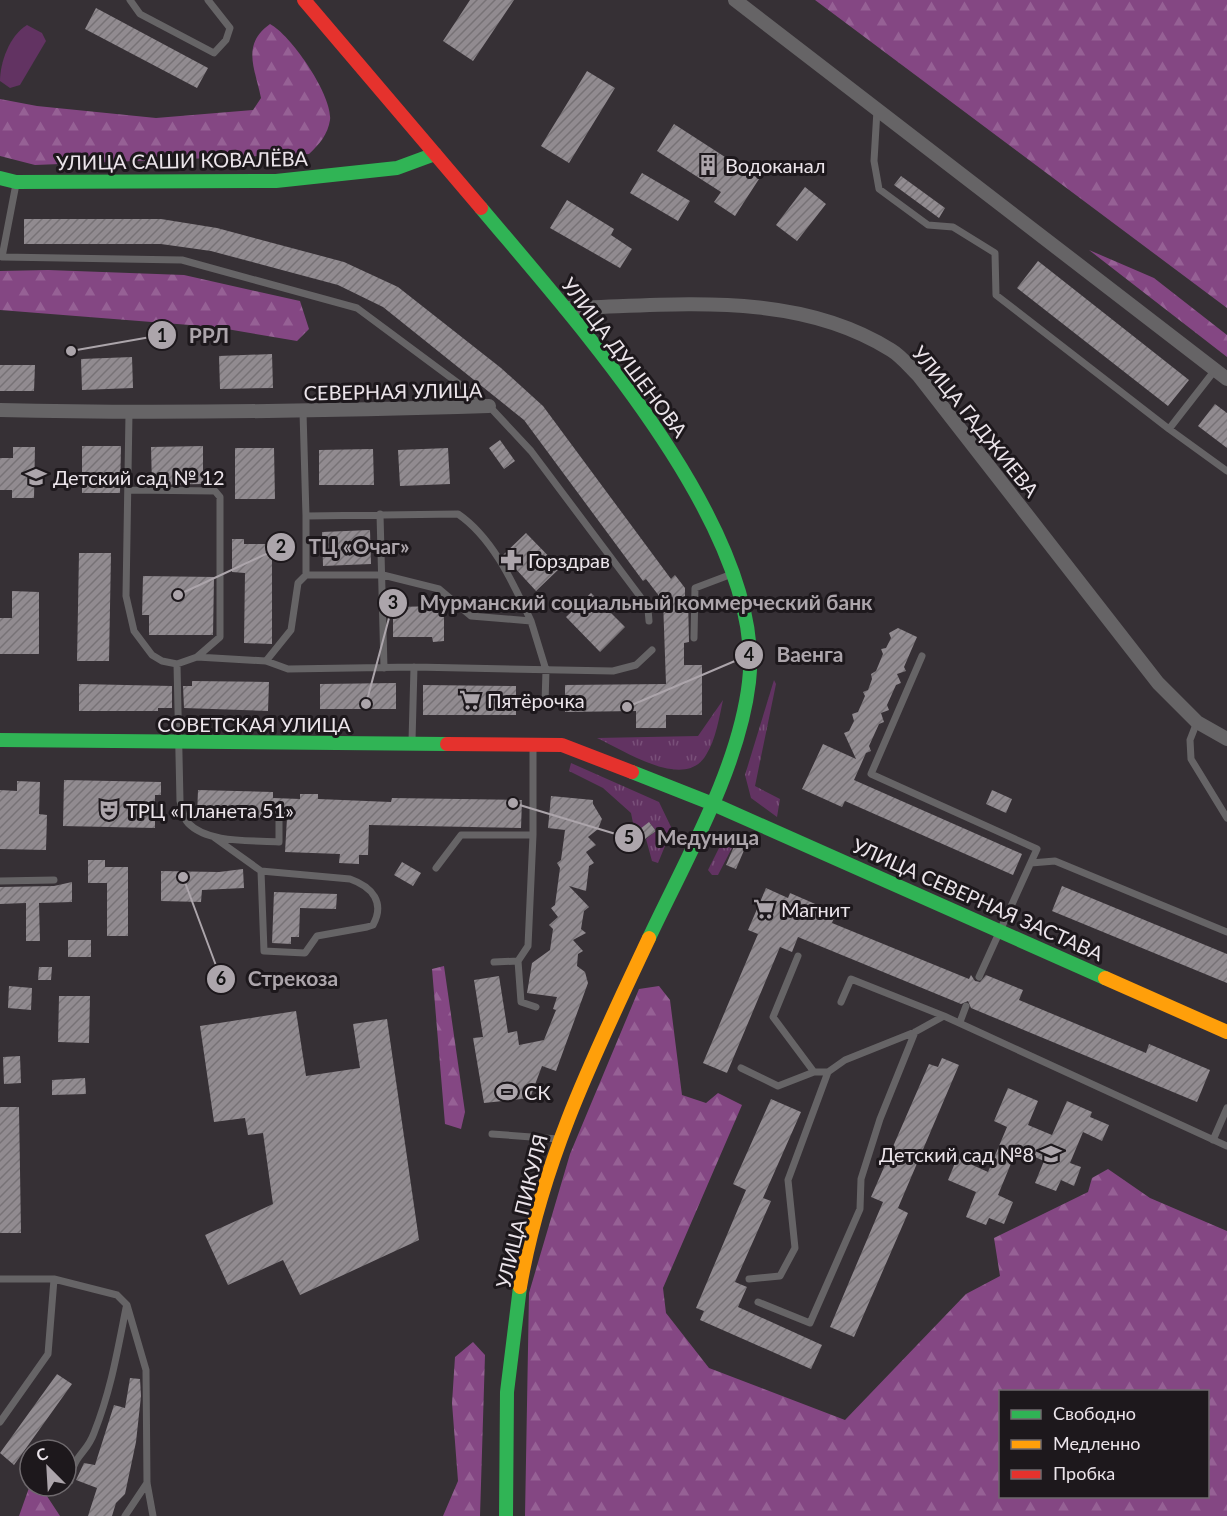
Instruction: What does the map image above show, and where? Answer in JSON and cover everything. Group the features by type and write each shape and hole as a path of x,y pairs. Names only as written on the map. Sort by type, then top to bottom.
{"street":[{"name":"УЛИЦА ДУШЕНОВА","path":"304,0 565,308 670,448 695,491 734,574 750,633 752,665 747,703 731,761 713,804"},
{"path":"735,0 1227,379"},
{"name":"УЛИЦА САШИ КОВАЛЁВА","path":"0,178 16,182 276,181 397,168 435,154"},
{"name":"УЛИЦА ГАДЖИЕВА","path":"565,308 730,305 806,313 858,332 892,351 918,375 1158,683 1197,722 1227,739"},
{"name":"СЕВЕРНАЯ УЛИЦА","path":"0,410 129,413 303,412 489,406"},
{"name":"СОВЕТСКАЯ УЛИЦА","path":"0,740 562,746 713,804"},
{"name":"УЛИЦА СЕВЕРНАЯ ЗАСТАВА","path":"713,804 1227,1032"},
{"name":"УЛИЦА ПИКУЛЯ","path":"506,1516 507,1392 520,1288 558,1139 642,948 713,804"}],"lane":[{"path":"130,0 140,14 214,53 226,40 230,28 208,0"},
{"path":"877,110 874,161 879,189 928,225 953,227 995,253 996,295 1227,471"},
{"path":"16,182 1,257 182,260 357,308 489,406"},
{"path":"1169,429 1215,370"},
{"name":"СЕВЕРНАЯ УЛИЦА","path":"489,406 531,451 639,595 648,609 649,621"},
{"path":"266,661 291,630 298,583 306,575 303,412"},
{"path":"129,413 126,596 134,632 152,655 162,661 177,664 197,657 220,637 220,497 215,491 129,490"},
{"path":"380,514 384,668"},
{"path":"306,516 458,514 474,525 508,575 531,621 546,670 545,703"},
{"path":"694,638 695,588 734,574"},
{"path":"306,575 383,575 439,590 471,616 531,621"},
{"path":"197,657 266,661 288,669 414,667 613,671 636,665 652,650"},
{"path":"922,656 871,774 1037,849 978,977"},
{"path":"177,664 180,801 188,823 215,838 261,871 350,879 362,883 372,892 379,904 379,914 374,925 317,936 305,953 264,951 261,871"},
{"path":"412,744 414,667"},
{"path":"1197,722 1190,740 1191,759 1227,818"},
{"path":"532,745 533,835 528,946 518,961 521,1002 536,1007"},
{"path":"215,838 279,842 279,816"},
{"path":"436,867 461,835 533,835"},
{"path":"1031,863 1055,861 1227,932"},
{"path":"0,881 54,880"},
{"path":"798,956 773,1017 814,1072"},
{"path":"494,962 518,961"},
{"path":"842,1002 851,979 960,1022 1227,1146"},
{"path":"960,1022 966,1006"},
{"path":"749,1279 780,1276 795,1248 788,1180 828,1072 845,1060 915,1032 944,1016"},
{"path":"758,1302 810,1323 860,1209 861,1179 880,1119 915,1032"},
{"path":"741,1068 778,1086 814,1072 828,1072"},
{"path":"1213,1140 1227,1108"},
{"path":"492,1134 558,1139"},
{"path":"0,1279 54,1279 117,1295 126,1305 146,1370 147,1483 153,1516"},
{"path":"0,1422 48,1354 54,1279"},
{"path":"78,1456 90,1445 111,1389 126,1305"},
{"path":"125,1516 147,1483"}],"green space":[{"path":"815,0 1227,0 1227,308"},
{"path":"270,24 289,40 309,67 325,96 329,109 330,120 325,135 309,154 35,165 0,156 0,99 37,106 156,118 253,110 261,98 252,58 253,49 261,32"},
{"path":"27,25 42,33 46,41 20,85 10,88 0,81 4,58 15,36"},
{"path":"1089,250 1154,278 1227,335 1227,357"},
{"path":"48,270 184,275 300,301 309,329 297,341 215,327 0,310 0,271"},
{"path":"774,680 776,684 755,786 780,799 777,817 751,798 745,775"},
{"path":"723,700 715,735 706,755 696,765 684,769 670,769 654,765 597,738 698,736"},
{"path":"571,763 659,802 672,829 658,863 652,861 646,839 656,831 650,823 635,833 631,813 603,788 569,771"},
{"path":"736,833 744,841 745,848 734,844 718,875 712,875 708,870 722,842"},
{"path":"444,966 465,1112 461,1129 445,1124 432,969"},
{"path":"659,986 670,1000 682,1095 706,1103 718,1093 742,1105 663,1288 666,1313 709,1368 845,1420 966,1294 1000,1276 994,1238 1088,1192 1092,1178 1108,1169 1150,1198 1227,1231 1227,1516 525,1516 529,1293 570,1154 639,989"},
{"path":"473,1342 485,1355 480,1516 443,1516 458,1481 452,1403 455,1357"},
{"path":"25,1498 48,1498 60,1516 19,1516"}],"building":[{"path":"470,0 514,0 473,61 443,41"},
{"path":"96,8 208,68 197,88 85,29"},
{"path":"587,71 615,88 569,163 541,146"},
{"name":"Водоканал","path":"674,124 759,179 735,216 714,202 721,192 657,151"},
{"path":"642,173 690,201 678,221 630,193"},
{"path":"901,176 945,208 939,218 894,185"},
{"path":"805,187 826,204 797,241 776,225"},
{"path":"567,200 614,229 611,235 632,249 620,268 550,228"},
{"path":"24,219 161,219 217,228 344,262 398,287 501,368 543,406 671,579 675,575 685,588 685,598 688,598 689,642 684,643 684,665 702,665 702,715 666,715 666,728 636,728 636,711 565,712 565,685 666,684 663,601 646,579 643,581 524,420 383,307 338,285 211,251 161,244 24,244"},
{"path":"1038,261 1189,380 1168,406 1017,288"},
{"path":"272,354 273,388 220,389 219,356"},
{"path":"132,357 133,388 82,390 81,359"},
{"path":"0,365 35,365 34,391 0,391"},
{"path":"1215,404 1227,413 1227,448 1198,426"},
{"path":"500,440 515,461 504,469 489,448"},
{"path":"82,446 121,446 120,493 82,493"},
{"path":"203,446 203,484 152,485 151,447"},
{"path":"13,447 35,447 34,498 12,498 12,490 0,490 0,458 13,458"},
{"path":"235,448 274,448 275,499 235,499"},
{"path":"448,448 450,484 400,486 398,450"},
{"path":"373,449 374,485 319,485 319,450"},
{"path":"370,530 371,564 323,566 322,532"},
{"path":"526,533 560,568 536,591 503,555"},
{"path":"232,539 244,539 244,544 272,544 272,644 244,643 245,573 232,572"},
{"path":"79,553 111,553 109,661 77,661"},
{"path":"143,576 214,577 213,635 149,635 149,615 142,615"},
{"path":"12,591 39,592 39,654 0,654 0,618 12,618"},
{"path":"591,593 625,627 600,652 566,617"},
{"path":"444,606 444,641 433,642 432,637 393,637 393,607"},
{"path":"898,628 917,637 904,667 906,671 897,674 901,683 896,685 887,705 889,710 881,713 884,722 879,724 869,746 871,751 866,753 854,780 1022,854 1013,875 845,801 842,807 802,789 823,744 856,759 844,733 849,731 854,721 852,714 858,712 865,696 863,692 868,690 872,679 871,674 876,671 883,654 881,649 886,648 891,638 889,633"},
{"path":"192,681 269,682 268,711 184,708 183,686 192,686"},
{"path":"396,683 396,709 320,709 320,684"},
{"path":"79,684 172,686 172,708 158,708 158,711 79,711"},
{"name":"Пятёрочка","path":"423,685 516,686 516,715 423,715"},
{"name":"ТРЦ «Планета 51»","path":"64,780 161,782 161,795 155,795 155,828 63,826"},
{"path":"17,781 40,782 39,814 47,815 46,850 0,849 0,790 17,791"},
{"path":"198,790 273,792 273,798 300,799 300,794 318,794 318,799 391,802 392,798 522,800 521,828 369,825 368,855 359,855 359,864 339,863 340,854 285,852 287,818 281,811 276,811 273,818 197,816"},
{"path":"992,790 1012,799 1006,813 986,804"},
{"path":"551,796 593,800 602,819 598,829 588,837 596,845 586,852 594,863 589,866 586,891 569,886 589,907 584,911 581,929 586,933 573,940 583,951 578,954 577,966 585,972 588,983 556,1071 542,1066 530,1098 484,1103 473,1038 483,1037 474,980 499,976 508,1033 517,1031 519,1045 544,1040 556,1010 553,1009 557,997 527,993 532,963 550,950 553,929 549,925 558,917 551,908 555,905 560,868 557,863 561,860 565,830 548,828"},
{"path":"649,822 656,831 641,842 635,833"},
{"path":"735,844 745,848 736,869 726,865"},
{"path":"88,860 105,860 105,867 128,867 128,936 107,936 107,883 88,883"},
{"path":"402,862 421,873 413,886 394,875"},
{"path":"243,869 244,888 202,890 201,902 161,901 161,871 219,872"},
{"path":"72,882 72,902 39,903 40,941 26,941 26,903 0,904 0,887 54,886"},
{"path":"1062,886 1227,954 1227,983 1052,911"},
{"path":"766,888 788,898 790,893 836,913 832,923 969,979 971,975 975,981 980,982 986,975 1023,990 1019,1000 1146,1053 1149,1044 1210,1070 1197,1102 971,1008 968,1001 961,1004 798,937 792,952 780,947 727,1073 703,1063 758,934 748,930"},
{"path":"274,892 337,894 336,909 300,908 299,937 291,937 291,944 272,943"},
{"path":"68,940 91,940 91,957 68,957"},
{"path":"39,967 52,967 51,980 38,980"},
{"path":"9,986 32,988 31,1010 8,1008"},
{"path":"59,996 90,996 89,1043 58,1042"},
{"path":"296,1011 306,1076 360,1068 353,1024 387,1019 419,1240 300,1295 283,1260 228,1285 205,1235 273,1204 263,1133 248,1135 245,1118 214,1122 200,1026"},
{"path":"20,1056 21,1083 4,1084 3,1057"},
{"path":"942,1058 959,1065 898,1208 908,1213 854,1337 830,1327 883,1202 871,1197 929,1064 938,1067"},
{"path":"85,1078 86,1094 52,1095 52,1080"},
{"name":"Детский сад №8","path":"1008,1088 1038,1101 1028,1125 1052,1135 1067,1101 1092,1112 1090,1117 1109,1125 1102,1141 1083,1132 1070,1163 1081,1167 1074,1186 1061,1180 1056,1191 1035,1183 1044,1161 1017,1149 998,1195 1013,1202 1004,1224 989,1218 986,1225 966,1217 976,1192 948,1180 957,1158 988,1172 1007,1127 994,1121"},
{"path":"771,1099 801,1112 763,1198 771,1201 735,1282 747,1287 738,1307 822,1345 811,1369 700,1320 704,1311 696,1308 746,1190 733,1184"},
{"path":"0,1107 19,1107 21,1233 0,1233"},
{"path":"57,1374 72,1384 33,1438 18,1438 18,1459 14,1465 0,1453"},
{"path":"130,1378 140,1379 141,1396 136,1442 125,1494 116,1503 112,1516 88,1516 97,1488 78,1481 78,1476 84,1463 95,1465 114,1405 125,1408"}],"traffic: fast":[{"path":"0,178 16,182 276,181 397,168 435,154"},
{"path":"481,208 565,308 657,430 697,494 728,559 746,623 749,682 734,747 709,813 649,938"},
{"path":"0,740 447,744"},
{"path":"632,772 713,804 1105,978"},
{"path":"506,1516 507,1392 520,1287"}],"traffic: slow":[{"path":"520,1287 530,1240 556,1151 590,1065 649,938"},
{"path":"1105,978 1227,1032"}],"traffic: jam":[{"path":"304,0 481,208"},
{"path":"447,744 562,745 632,772"}],"place":[{"name":"Водоканал","path":"708,165"},
{"name":"РРЛ","path":"71,351"},
{"name":"Детский сад № 12","path":"36,477"},
{"name":"Горздрав","path":"511,560"},
{"name":"ТЦ «Очаг»","path":"178,595"},
{"name":"Пятёрочка","path":"470,700"},
{"name":"Мурманский социальный коммерческий банк","path":"366,704"},
{"name":"Ваенга","path":"627,707"},
{"name":"Медуница","path":"513,803"},
{"name":"ТРЦ «Планета 51»","path":"109,810"},
{"name":"Стрекоза","path":"183,877"},
{"name":"Магнит","path":"764,909"},
{"name":"СК","path":"507,1092"},
{"name":"Детский сад №8","path":"1051,1154"}]}
